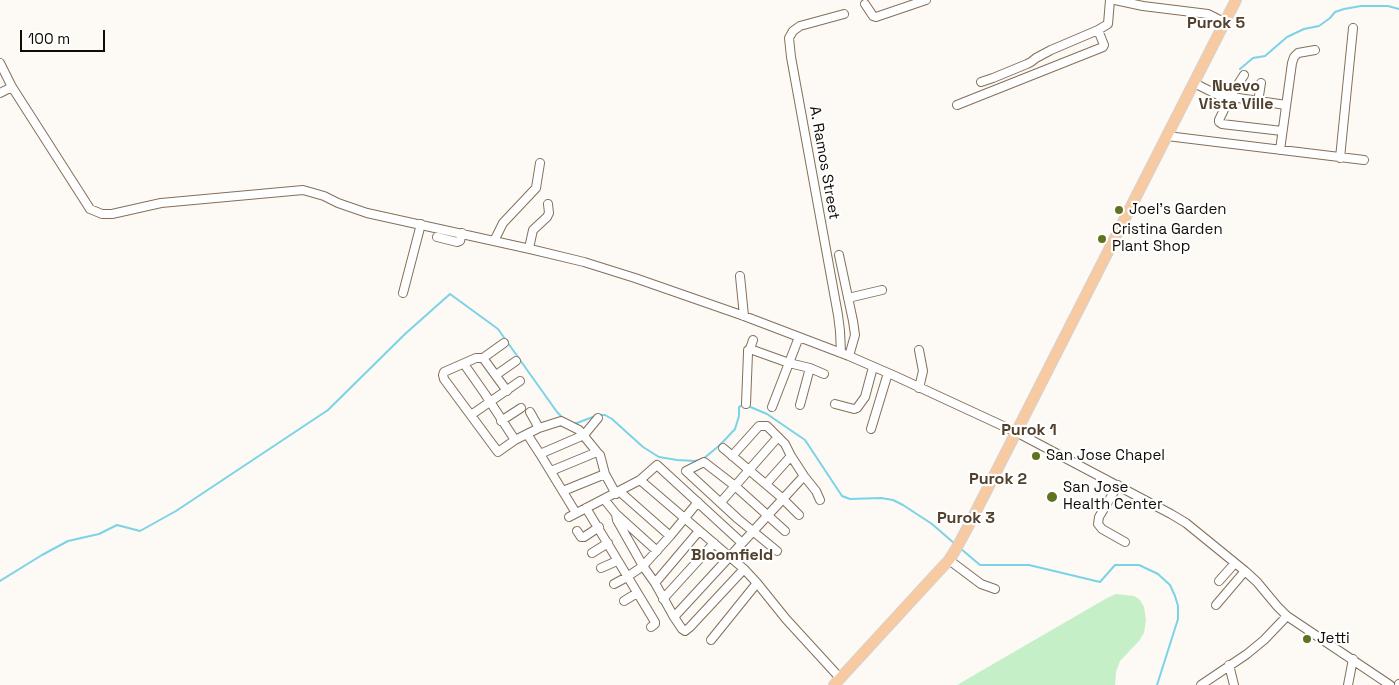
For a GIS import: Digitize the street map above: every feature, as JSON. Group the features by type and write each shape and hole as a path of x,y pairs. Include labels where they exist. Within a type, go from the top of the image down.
{"main road":[{"path":"837,682 949,560 958,546 1234,1"}],"street":[{"path":"865,4 873,16 876,17 926,0"},
{"path":"981,82 1027,64 1051,50 1108,24 1110,0"},
{"path":"1115,0 1208,14 1224,22"},
{"name":"A. Ramos Street","path":"844,14 800,26 789,38 845,354"},
{"path":"1340,158 1353,28"},
{"path":"957,105 1103,47 1104,45 1098,30"},
{"path":"1280,150 1294,57 1303,51 1315,50"},
{"path":"0,63 12,87 90,209 102,214 112,214 161,203 303,190 324,196 356,210 584,262 744,316 845,354 1016,432 1180,519 1245,571 1287,616 1390,685"},
{"path":"1244,75 1230,98 1219,122 1222,124 1282,131"},
{"path":"1194,83 1218,95 1230,98 1286,105"},
{"path":"1258,102 1261,83"},
{"path":"0,93 12,87"},
{"path":"1167,136 1364,160"},
{"path":"494,241 504,223 536,188 540,163"},
{"path":"529,248 533,230 549,213 548,204"},
{"path":"403,293 421,224"},
{"path":"438,237 457,242 460,240 462,233"},
{"path":"840,255 855,335 845,354"},
{"path":"740,276 744,316"},
{"path":"848,298 882,290"},
{"path":"772,407 799,337"},
{"path":"746,404 748,350 753,340"},
{"path":"504,343 483,358 476,358 444,372 443,375 498,452 514,440 539,428 561,421 579,430 584,435 602,458 605,474 617,492 670,536"},
{"path":"750,349 824,374"},
{"path":"920,350 923,371 920,388"},
{"path":"483,358 507,391"},
{"path":"496,375 516,361"},
{"path":"464,364 514,440"},
{"path":"835,404 854,409 858,408 865,397 873,367"},
{"path":"800,406 810,368"},
{"path":"871,430 888,373"},
{"path":"471,415 520,381"},
{"path":"501,421 520,408"},
{"path":"530,412 539,428"},
{"path":"540,454 584,435 598,418"},
{"path":"732,456 759,426 767,426 785,444 790,456 820,500"},
{"path":"527,434 563,491 572,515 640,480 656,465 742,543"},
{"path":"721,502 778,437"},
{"path":"723,448 782,498 799,515"},
{"path":"551,471 597,452"},
{"path":"766,484 790,456"},
{"path":"777,551 738,519 686,471 704,462 735,486 785,531"},
{"path":"563,491 605,474"},
{"path":"674,617 804,476"},
{"path":"640,480 744,569 837,682"},
{"path":"1118,485 1098,524 1102,529 1125,542"},
{"path":"604,499 616,514 657,551"},
{"path":"614,584 643,566 698,502"},
{"path":"586,508 646,609 656,622 652,627"},
{"path":"616,514 616,520 682,630 687,630 744,569"},
{"path":"577,531 581,537 584,537 599,527"},
{"path":"655,583 699,531"},
{"path":"592,553 608,543"},
{"path":"663,599 714,543"},
{"path":"601,568 617,560"},
{"path":"949,560 981,584 995,589"},
{"path":"1219,581 1235,563"},
{"path":"1216,605 1245,571"},
{"path":"711,640 757,583"},
{"path":"624,601 637,593"},
{"path":"638,612 646,609"},
{"path":"1201,685 1239,660 1264,640 1287,616"},
{"path":"1348,685 1353,659"},
{"path":"1229,666 1234,685"}],"green space":[{"path":"1116,594 1134,596 1140,600 1144,607 1146,620 1144,633 1139,641 1120,661 1116,672 1115,685 957,685 1107,598"}],"waterway":[{"path":"1240,69 1253,58 1265,56 1287,37 1304,29 1319,26 1335,12 1361,6 1388,6 1399,9"},
{"path":"0,581 68,541 99,534 117,525 140,531 176,511 328,410 405,334 450,294 498,329 557,412 564,419"},
{"path":"572,423 598,415 605,415 643,447 659,457 695,461 703,459 720,445 735,429 739,416 739,407 743,405 748,406 767,414 805,440 842,496 850,499 881,498 893,500 932,524 955,544"},
{"path":"960,548 980,565 1029,565 1100,582 1115,565 1139,565 1158,574 1170,585 1175,596 1178,606 1178,619 1157,685"}],"place":[{"name":"Joel's Garden","path":"1119,210"},
{"name":"Cristina Garden Plant Shop","path":"1102,239"},
{"name":"San Jose Chapel","path":"1036,456"},
{"name":"San Jose Health Center","path":"1052,497"},
{"name":"Jetti","path":"1307,639"}],"district":[{"name":"Purok 5","path":"1216,24"},
{"name":"Nuevo Vista Ville","path":"1236,96"},
{"name":"Purok 1","path":"1029,431"},
{"name":"Purok 2","path":"998,480"},
{"name":"Purok 3","path":"966,519"},
{"name":"Bloomfield","path":"732,556"}]}
